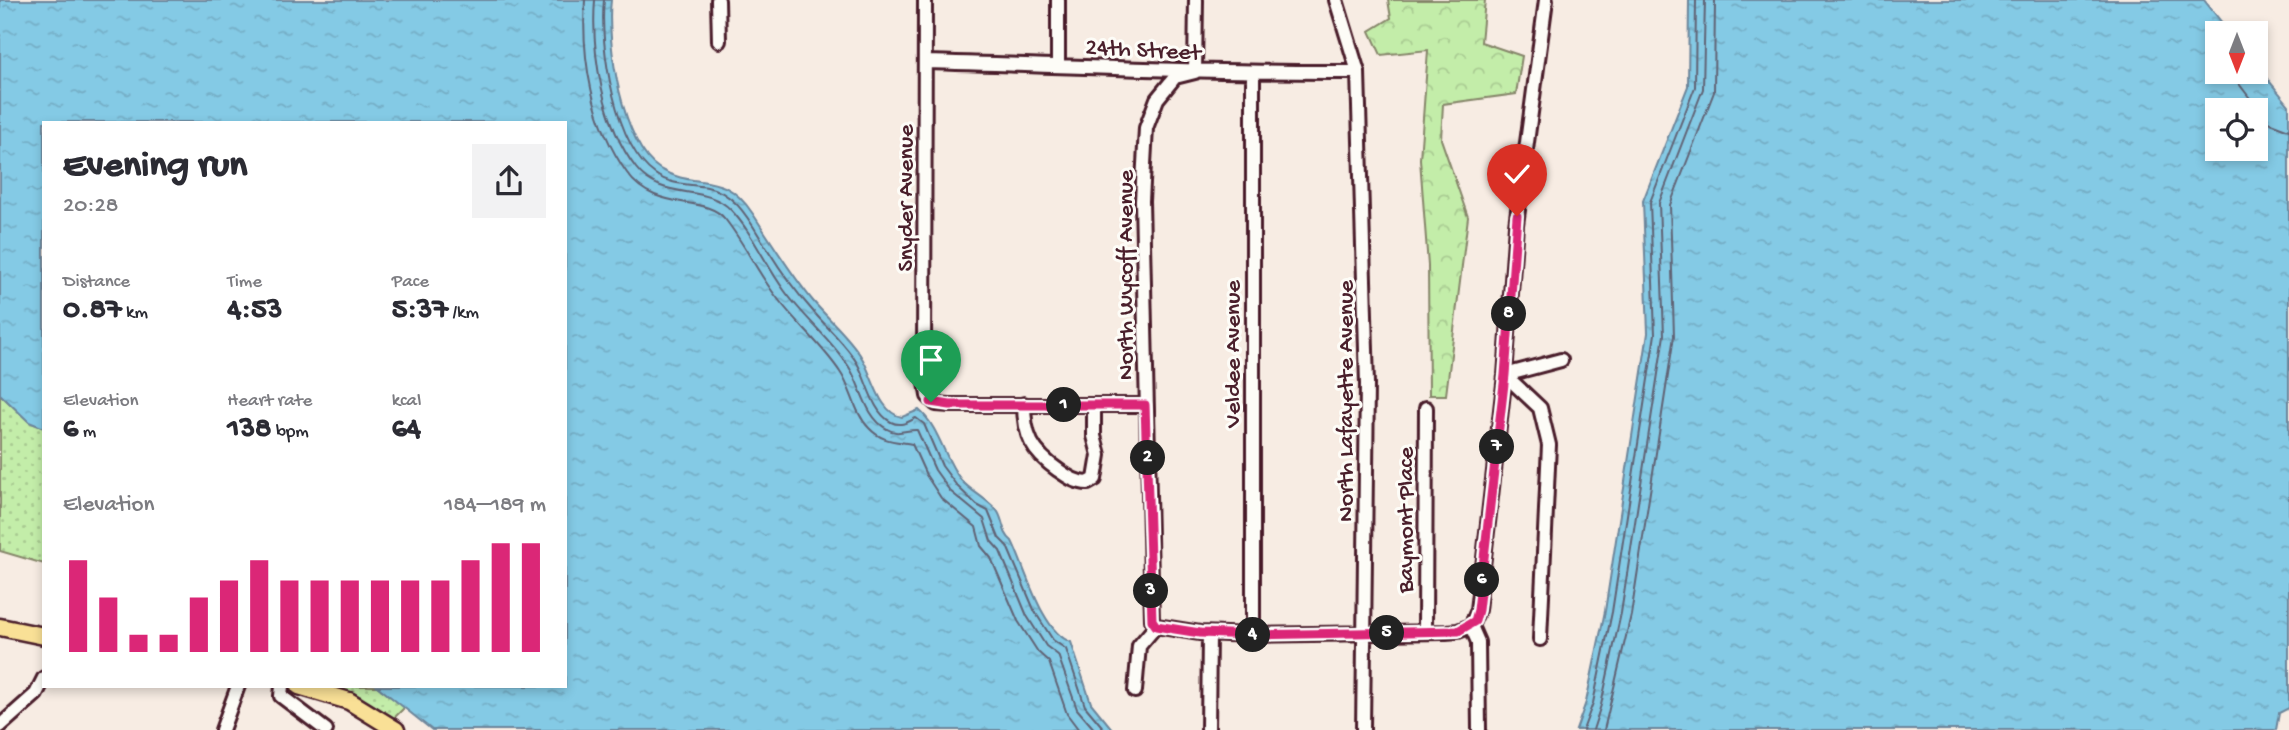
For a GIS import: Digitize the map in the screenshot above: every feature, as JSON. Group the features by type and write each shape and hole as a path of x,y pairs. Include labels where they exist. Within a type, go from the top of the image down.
{"main road":[{"path":"0,627 42,636"},
{"path":"306,688 349,701 389,728"}],"street":[{"path":"718,0 719,41"},
{"name":"Snyder Avenue","path":"925,0 924,369 928,396 931,402 943,405 1024,404"},
{"path":"1058,0 1058,65"},
{"path":"1195,72 1196,0"},
{"name":"North Lafayette Avenue","path":"1336,0 1358,72 1367,384 1363,730"},
{"path":"1135,691 1139,646 1156,626 1209,634 1253,635 1458,631 1471,626 1478,610 1505,375 1516,225 1546,0"},
{"name":"24th Street","path":"926,62 1195,72 1358,72"},
{"name":"North Wycoff Avenue","path":"1156,626 1152,620 1145,405 1142,201 1146,128 1157,99 1175,77 1195,72"},
{"name":"Veldee Avenue","path":"1253,73 1253,635"},
{"path":"1505,375 1561,360"},
{"path":"1505,375 1540,408 1549,445 1540,639"},
{"path":"1094,405 1094,436 1099,463 1095,479 1088,483 1069,478 1035,452 1025,431 1024,404 1145,405"},
{"name":"Baymont Place","path":"1425,632 1426,408"},
{"path":"1471,626 1478,642 1479,730"},
{"path":"1208,730 1209,634"},
{"path":"5,726 36,694 42,682"},
{"path":"222,730 237,688"},
{"path":"282,688 281,696 326,730"}],"green space":[{"path":"1388,0 1485,0 1481,42 1522,56 1516,94 1443,104 1441,139 1468,217 1446,395 1429,395 1428,266 1420,159 1428,50 1381,55 1370,31 1391,18"},
{"path":"0,394 29,422 42,427 42,563 0,551"},
{"path":"304,688 380,688 405,707 388,724"}],"water":[{"path":"0,0 611,0 611,40 619,91 626,116 647,157 660,169 673,175 720,185 742,199 805,291 857,350 888,409 902,417 919,410 926,417 961,480 998,512 1043,613 1051,626 1071,642 1091,703 1113,730 432,730 380,688 567,688 567,121 42,121 42,427 29,422 0,394"},
{"path":"1689,0 2204,0 2221,21 2205,21 2205,84 2268,84 2268,80 2289,105 2289,708 2279,713 2276,730 1576,730 1586,702 1605,611 1648,333 1643,201 1688,86"}],"route":[{"path":"931,402 950,405 1145,405 1152,620 1156,626 1200,633 1253,635 1458,631 1471,626 1478,610 1505,375 1517,216"}]}
